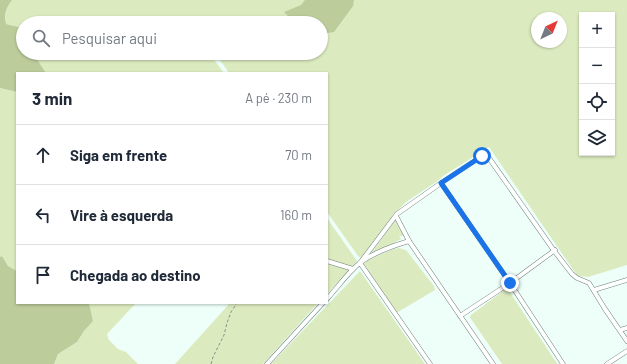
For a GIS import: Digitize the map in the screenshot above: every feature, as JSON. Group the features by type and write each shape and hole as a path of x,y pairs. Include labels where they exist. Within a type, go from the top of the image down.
{"street":[{"path":"360,263 398,214 441,183 482,156 486,156 490,158 572,274 589,283 627,341"},
{"path":"441,183 510,283 563,364"},
{"path":"396,216 409,241 493,364"},
{"path":"328,298 360,263 384,249 409,241"},
{"path":"460,316 510,283 554,250"},
{"path":"328,261 353,269"},
{"path":"360,263 430,364"},
{"path":"594,290 627,280"},
{"path":"267,364 322,304"},
{"path":"620,330 627,328"},
{"path":"607,364 627,351"}],"path":[{"path":"211,364 224,334 231,312 236,304"}],"green space":[{"path":"0,0 12,0 8,6 5,17 6,24 16,26 16,60 38,60 45,72 16,72 16,92 0,88"},
{"path":"12,0 627,0 627,265 588,277 578,276 489,147 443,176 406,202 393,214 391,220 365,256 361,258 358,256 328,213 328,72 228,72 220,60 328,60 328,16 16,16 16,26 6,24 6,11"},
{"path":"305,0 354,0 353,6 334,32 328,33 328,16 288,16 284,12 301,5"},
{"path":"38,60 214,60 223,72 45,72"},
{"path":"0,88 16,92 16,270 8,266 2,256 0,257"},
{"path":"328,219 357,261 328,293"},
{"path":"396,219 397,224 405,236 399,236 401,239 370,255"},
{"path":"399,248 406,250 434,286 435,290 396,312 364,264 367,261 390,250"},
{"path":"2,256 8,266 16,270 16,304 89,304 93,321 77,342 58,354 54,364 0,364 0,257"},
{"path":"360,271 425,364 271,364"},
{"path":"507,288 558,364 502,364 471,319 471,315"},
{"path":"89,304 135,304 107,334 109,340 118,349 126,352 138,364 54,364 58,354 77,342 93,321"},
{"path":"229,304 317,304 263,364 175,364"}],"route":[{"path":"482,156 441,183 510,283"}]}
